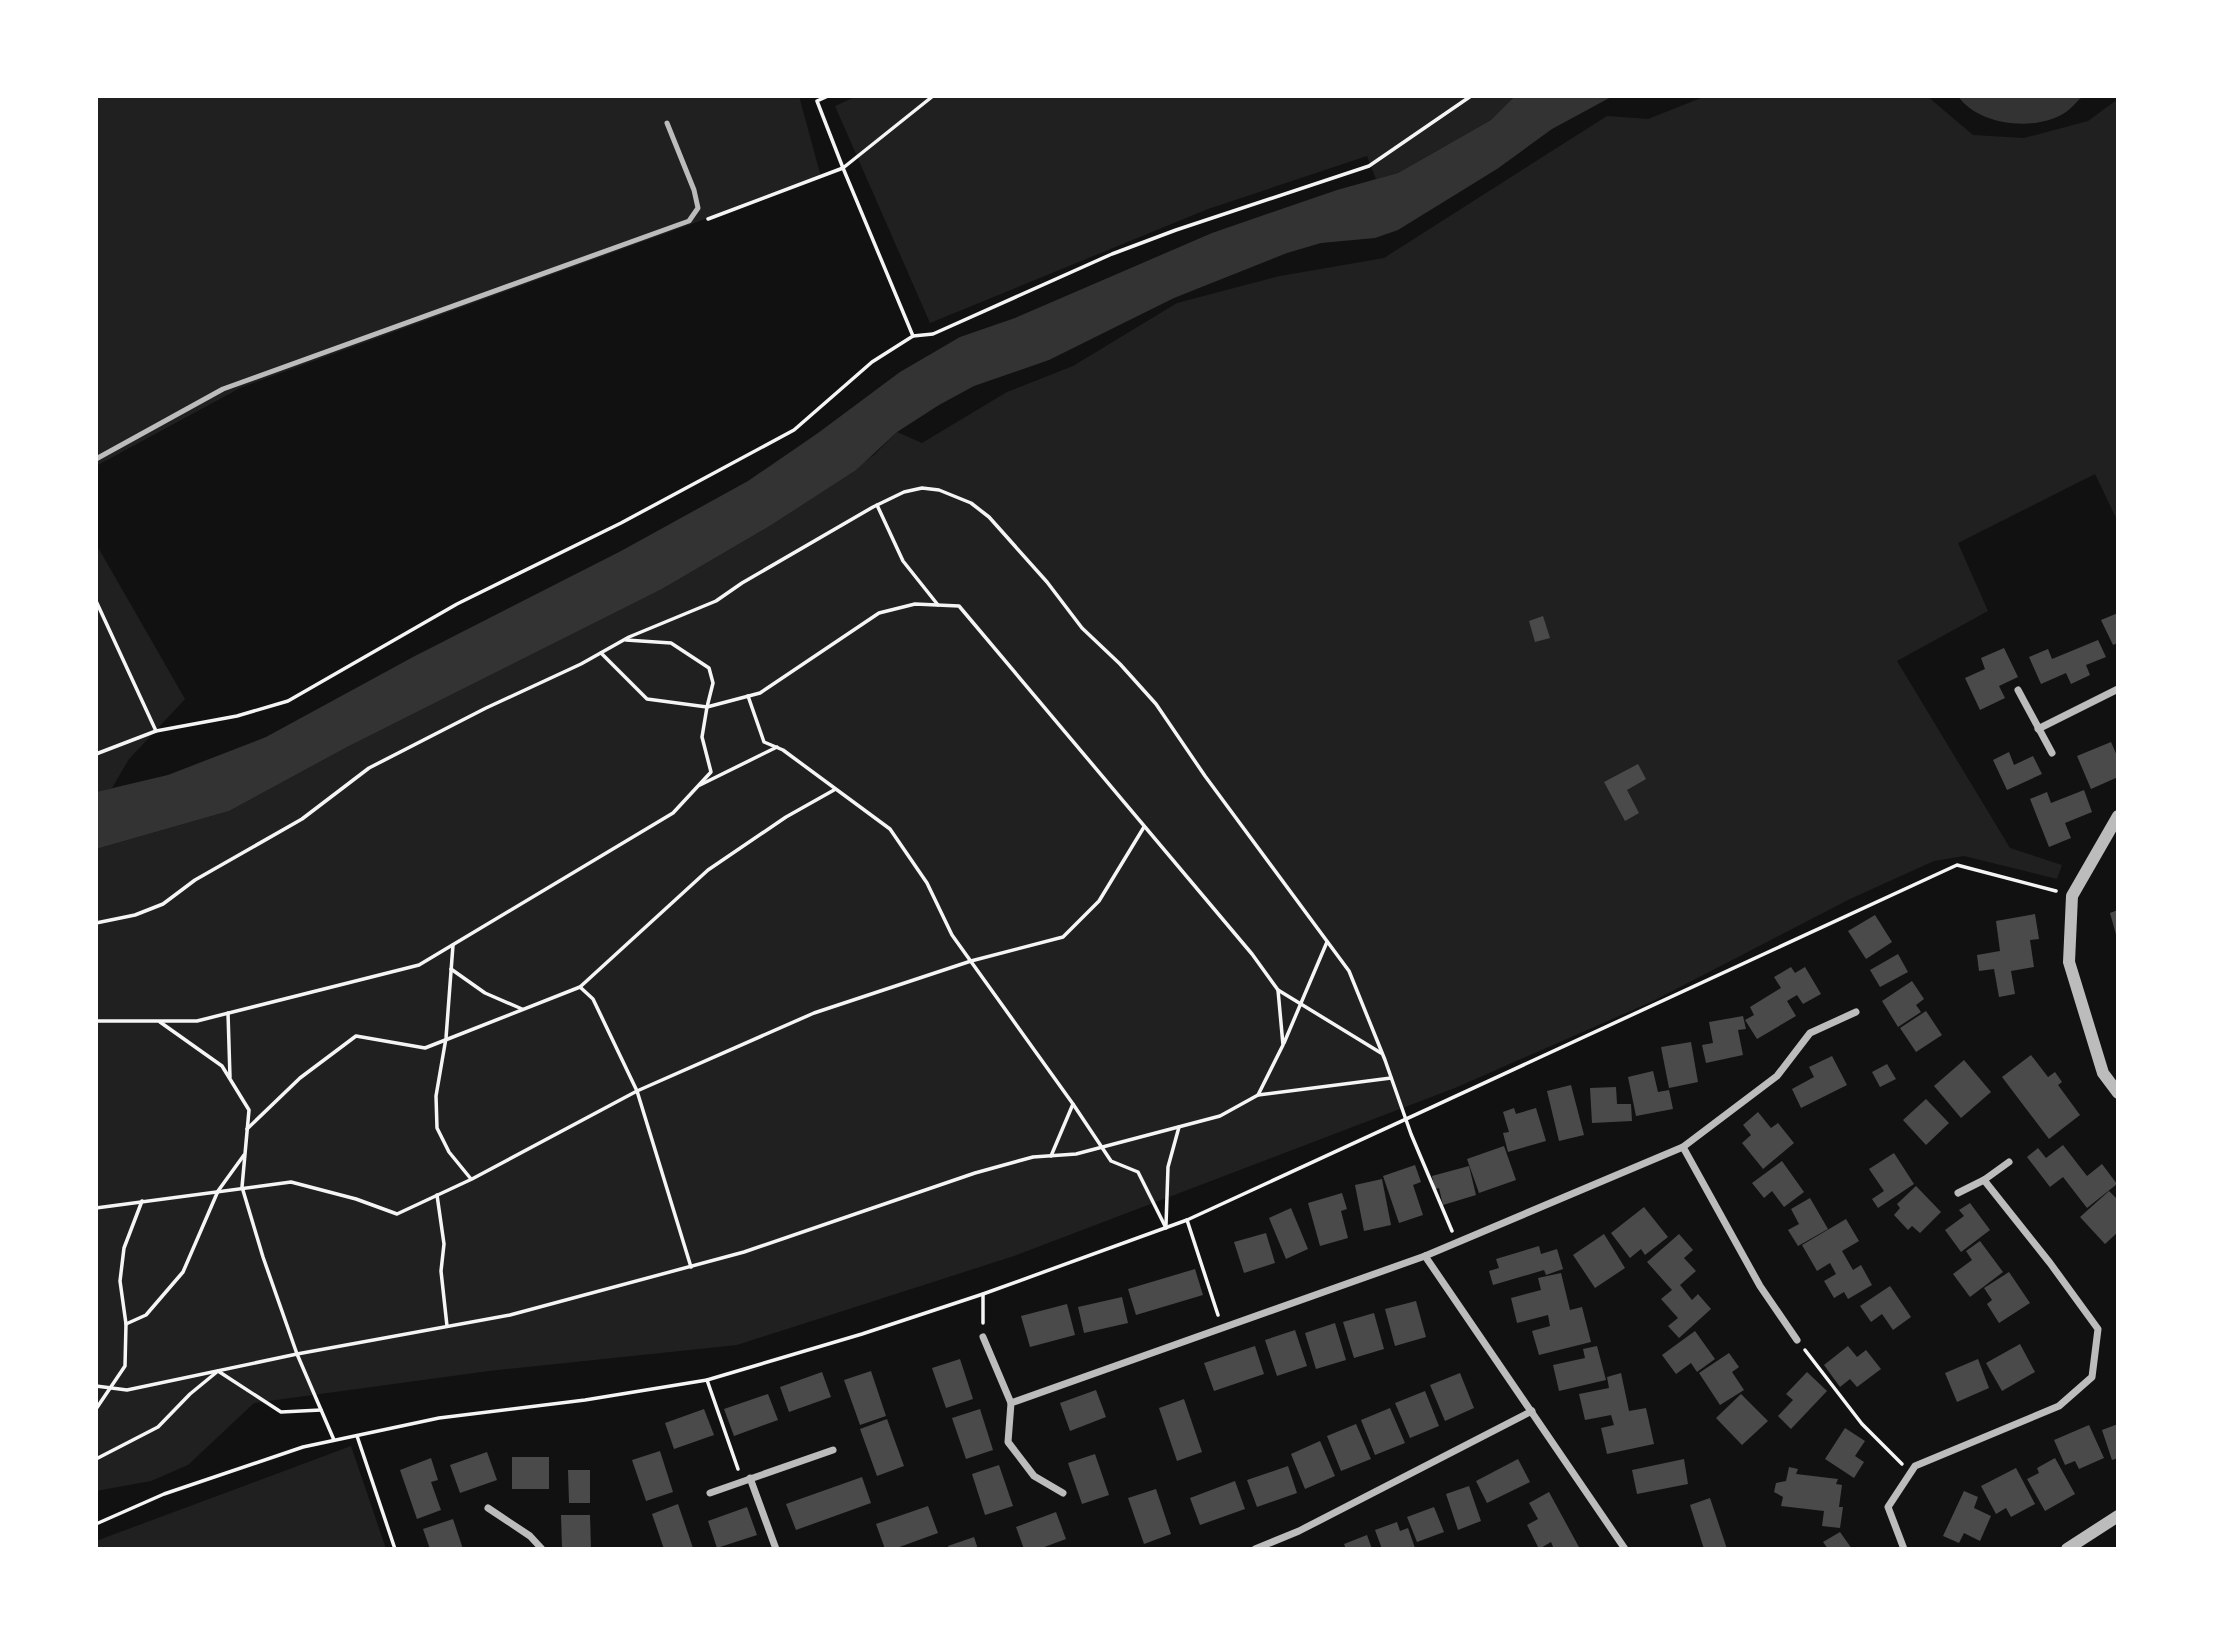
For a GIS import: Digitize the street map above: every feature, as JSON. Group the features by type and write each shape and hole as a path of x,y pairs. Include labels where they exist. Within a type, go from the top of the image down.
{"street":[{"path":"2038,729 2118,689"},
{"path":"2018,690 2052,753"},
{"path":"2118,816 2072,896 2069,962 2103,1073 2118,1093"},
{"path":"1011,1403 1424,1256 1683,1147 1777,1076 1810,1033 1856,1012"},
{"path":"1683,1147 1760,1286 1797,1340"},
{"path":"1958,1193 1984,1180 2009,1162"},
{"path":"1905,1549 1888,1507 1915,1466 2059,1406 2092,1377 2098,1329 1984,1180"},
{"path":"1424,1256 1625,1549"},
{"path":"983,1338 1011,1403 1008,1442 1034,1476 1063,1493"},
{"path":"1255,1549 1299,1531 1532,1410"},
{"path":"710,1493 833,1450"},
{"path":"746,1479 776,1549"},
{"path":"488,1508 530,1536 542,1549"},
{"path":"2067,1549 2118,1516"}],"lane":[{"path":"96,459 223,389 690,221 698,208 694,190 667,124"}],"path":[{"path":"913,336 843,168 933,96"},
{"path":"96,754 156,731 237,716 288,701 457,604 621,523 794,430 872,362 913,336 933,334 1112,254 1176,230 1370,166 1471,96"},
{"path":"96,923 135,915 163,904 195,880 302,819 369,768 625,640 716,601 742,583 877,505 904,492 931,489 955,495 989,517 1047,582 1082,628 1156,704 1349,971 1457,1242"},
{"path":"877,505 903,561 938,605"},
{"path":"96,601 156,731"},
{"path":"601,653 647,699 707,707 760,693 879,613 915,604 959,606 1252,954 1278,990 1383,1054"},
{"path":"96,1021 197,1021 418,965 673,813 711,772 702,737 713,683 709,668 671,643 625,640"},
{"path":"748,696 764,742 777,747 890,829 926,883 952,935 1111,1161 1138,1172 1166,1228"},
{"path":"698,787 777,747"},
{"path":"247,1129 300,1079 356,1036 425,1048 580,987 708,870 786,817 835,789"},
{"path":"96,1208 291,1182 397,1214 472,1180 637,1091 814,1013 971,961 1063,937 1099,901 1144,827"},
{"path":"96,1524 164,1493 303,1447 439,1418 585,1400 707,1380 862,1334 983,1294 1187,1220 1957,865 2072,896"},
{"path":"1258,1095 1283,1045 1327,942"},
{"path":"453,945 446,1038 436,1096 437,1128 449,1152 472,1180"},
{"path":"451,969 485,993 523,1009"},
{"path":"580,987 593,999 637,1091 691,1267"},
{"path":"1278,990 1283,1045"},
{"path":"228,1013 230,1079"},
{"path":"159,1021 222,1066 249,1110 242,1187 297,1354 334,1440"},
{"path":"96,1386 127,1390 297,1354 510,1315 744,1252 975,1173 1033,1157 1076,1154 1220,1116 1258,1095 1391,1078"},
{"path":"1051,1156 1073,1104"},
{"path":"1166,1228 1168,1167 1179,1127"},
{"path":"126,1324 146,1315 183,1272 218,1191 245,1153"},
{"path":"437,1195 444,1244 442,1271 447,1326"},
{"path":"96,1409 125,1366 126,1324 120,1281 124,1248 142,1201"},
{"path":"1187,1220 1223,1328"},
{"path":"983,1294 983,1338"},
{"path":"1797,1340 1862,1424 1911,1472"},
{"path":"218,1371 281,1412 321,1410"},
{"path":"96,1459 158,1427 190,1394 218,1371"},
{"path":"707,1380 746,1479"},
{"path":"357,1436 395,1549"}],"shaded area":[{"path":"96,96 799,96 821,177 242,387 96,466"},
{"path":"857,96 1515,96 1491,120 1398,173 1376,179 1367,156 1208,209 930,323 835,106"},
{"path":"1515,96 1613,96 1552,129 1497,169 1398,230 1375,238 1321,243 1287,253 1174,298 1049,360 974,386 897,432 856,470 768,527 662,589 349,746 229,811 96,849 96,792 168,775 266,737 413,657 621,551 748,481 900,372 960,337 1015,318 1212,233 1337,190 1398,173 1491,120"},
{"path":"1706,96 1927,96 1973,135 2024,138 2088,121 2118,99 2118,522 2095,474 1958,543 1988,611 1897,661 2010,848 2062,865 2057,879 1964,856 1934,861 1850,899 1651,1002 1455,1088 1014,1256 737,1345 489,1371 254,1403 188,1465 151,1481 96,1491 96,849 229,811 349,746 662,589 768,527 874,455 897,432 922,443 1007,392 1073,366 1177,303 1280,276 1384,258 1607,116 1648,119"},
{"path":"1958,96 2083,96 2054,118 2024,124 1993,120 1967,106"},
{"path":"96,544 185,699 129,759 112,788 96,792"},
{"path":"351,1446 386,1549 96,1549 96,1541"}],"building":[{"path":"2118,613 2118,643 2113,645 2101,620"},
{"path":"1543,616 1550,638 1535,642 1529,621"},
{"path":"2098,640 2106,657 2086,665 2090,675 2071,684 2066,673 2041,684 2029,657 2048,649 2052,659"},
{"path":"2004,648 2018,677 1999,686 2005,698 1980,710 1965,678 1985,669 1981,658"},
{"path":"2111,742 2118,758 2118,777 2091,789 2077,756"},
{"path":"2009,752 2014,765 2033,756 2042,774 2007,790 1993,760"},
{"path":"1638,764 1646,779 1627,790 1639,813 1625,821 1604,782"},
{"path":"2084,790 2092,812 2065,823 2071,838 2049,847 2030,799 2047,792 2051,803"},
{"path":"2118,910 2118,938 2117,938 2110,913"},
{"path":"2035,914 2039,939 2030,940 2034,967 2011,971 2015,994 1999,997 1994,969 1979,971 1977,955 2000,951 1996,921"},
{"path":"1875,915 1892,942 1866,959 1848,931"},
{"path":"1898,954 1908,972 1880,987 1870,970"},
{"path":"1791,967 1795,973 1805,967 1821,994 1803,1004 1797,995 1787,1001 1796,1016 1757,1039 1745,1020 1754,1015 1750,1007 1781,988 1774,977"},
{"path":"1912,981 1924,999 1916,1005 1921,1012 1898,1027 1882,1001"},
{"path":"1926,1011 1942,1035 1916,1052 1900,1028"},
{"path":"1743,1016 1746,1029 1738,1030 1743,1055 1706,1063 1702,1045 1713,1043 1709,1022"},
{"path":"1691,1042 1698,1082 1669,1088 1661,1047"},
{"path":"2031,1055 2048,1077 2055,1072 2062,1082 2058,1085 2080,1115 2049,1139 2002,1077"},
{"path":"1832,1056 1847,1085 1801,1108 1792,1089 1814,1077 1809,1067"},
{"path":"1964,1060 1991,1092 1961,1118 1934,1086"},
{"path":"1887,1064 1896,1079 1880,1087 1872,1072"},
{"path":"1653,1071 1658,1092 1669,1090 1673,1109 1636,1116 1628,1077"},
{"path":"1571,1085 1584,1135 1559,1141 1547,1091"},
{"path":"1616,1087 1617,1104 1631,1104 1632,1121 1592,1123 1590,1088"},
{"path":"1926,1099 1949,1123 1926,1145 1903,1120"},
{"path":"1514,1108 1516,1114 1536,1108 1546,1141 1508,1152 1503,1133 1509,1132 1503,1112"},
{"path":"1758,1112 1771,1128 1778,1123 1794,1143 1763,1169 1742,1143 1751,1135 1743,1125"},
{"path":"2063,1145 2087,1176 2102,1164 2117,1184 2087,1208 2063,1177 2050,1187 2027,1157 2038,1148 2046,1158"},
{"path":"1504,1146 1516,1180 1479,1193 1467,1159"},
{"path":"1894,1153 1914,1184 1878,1208 1872,1199 1884,1191 1869,1169"},
{"path":"1782,1161 1804,1192 1784,1207 1772,1191 1764,1198 1752,1183"},
{"path":"1415,1165 1421,1182 1413,1185 1423,1215 1399,1223 1383,1176"},
{"path":"1469,1166 1476,1195 1443,1205 1439,1188 1435,1189 1432,1176"},
{"path":"1382,1179 1391,1225 1364,1231 1355,1185"},
{"path":"1916,1186 1941,1212 1920,1233 1912,1226 1908,1230 1894,1215 1900,1208 1897,1204"},
{"path":"2109,1191 2118,1200 2118,1232 2105,1244 2080,1217"},
{"path":"1342,1193 1347,1209 1341,1211 1348,1238 1320,1246 1308,1203"},
{"path":"1810,1198 1828,1229 1798,1246 1788,1230 1799,1224 1791,1209"},
{"path":"1970,1203 1990,1230 1961,1252 1945,1230 1964,1216 1959,1210"},
{"path":"1644,1207 1668,1237 1645,1255 1641,1249 1630,1258 1611,1233"},
{"path":"1291,1208 1308,1249 1286,1259 1269,1218"},
{"path":"1846,1219 1859,1241 1842,1251 1853,1270 1861,1265 1872,1285 1848,1299 1844,1292 1834,1298 1824,1281 1836,1274 1830,1263 1817,1271 1802,1245"},
{"path":"1266,1233 1275,1263 1244,1273 1234,1242"},
{"path":"1604,1234 1625,1268 1595,1288 1573,1255"},
{"path":"1679,1234 1693,1250 1684,1258 1696,1271 1680,1285 1692,1300 1698,1294 1711,1309 1679,1338 1668,1326 1678,1318 1661,1299 1672,1290 1647,1262"},
{"path":"1980,1241 2003,1272 1970,1297 1953,1274 1972,1260 1966,1251"},
{"path":"1539,1246 1541,1254 1557,1249 1563,1269 1546,1275 1544,1270 1493,1285 1489,1271 1499,1268 1496,1259"},
{"path":"1195,1269 1203,1295 1136,1315 1128,1289"},
{"path":"2009,1272 2030,1303 1999,1323 1987,1304 1992,1300 1984,1288"},
{"path":"1561,1273 1570,1310 1582,1307 1591,1342 1539,1355 1532,1331 1550,1326 1548,1315 1517,1323 1511,1298 1541,1290 1538,1278"},
{"path":"1890,1286 1911,1317 1893,1330 1882,1314 1871,1322 1860,1306"},
{"path":"1122,1297 1128,1323 1084,1333 1078,1307"},
{"path":"1416,1301 1426,1337 1395,1346 1385,1309"},
{"path":"1067,1304 1075,1335 1030,1347 1021,1316"},
{"path":"1374,1313 1384,1349 1354,1358 1343,1322"},
{"path":"1335,1323 1346,1360 1316,1369 1305,1333"},
{"path":"1295,1330 1307,1366 1277,1376 1265,1340"},
{"path":"1695,1331 1715,1359 1697,1372 1691,1363 1676,1374 1662,1355"},
{"path":"2020,1344 2035,1372 2002,1391 1986,1363"},
{"path":"1255,1346 1264,1374 1214,1391 1204,1363"},
{"path":"1597,1346 1606,1380 1559,1391 1553,1365 1585,1358 1583,1349"},
{"path":"1848,1346 1857,1357 1866,1350 1881,1369 1857,1387 1850,1379 1840,1387 1824,1365"},
{"path":"1729,1353 1739,1367 1732,1372 1744,1390 1720,1405 1699,1373"},
{"path":"960,1359 973,1399 946,1408 932,1368"},
{"path":"1978,1359 1989,1388 1957,1402 1945,1373"},
{"path":"871,1371 886,1416 860,1425 844,1380"},
{"path":"822,1372 831,1397 789,1412 780,1387"},
{"path":"1807,1372 1827,1391 1791,1429 1778,1416 1793,1400 1786,1394"},
{"path":"1460,1373 1474,1408 1445,1421 1430,1385"},
{"path":"1621,1373 1629,1411 1646,1408 1654,1444 1607,1454 1601,1428 1614,1425 1611,1415 1585,1420 1579,1394 1609,1388 1607,1377"},
{"path":"1096,1390 1106,1417 1070,1431 1060,1403"},
{"path":"1425,1391 1439,1426 1410,1438 1395,1403"},
{"path":"768,1394 778,1420 734,1436 724,1409"},
{"path":"1741,1394 1768,1421 1742,1445 1716,1418"},
{"path":"1184,1399 1202,1452 1177,1461 1159,1408"},
{"path":"1390,1408 1405,1443 1375,1455 1361,1420"},
{"path":"704,1409 714,1435 674,1449 665,1423"},
{"path":"980,1409 993,1450 966,1459 952,1418"},
{"path":"887,1419 904,1466 877,1476 860,1429"},
{"path":"1356,1424 1371,1459 1341,1471 1327,1436"},
{"path":"2118,1424 2118,1458 2112,1460 2102,1430"},
{"path":"2089,1425 2104,1458 2079,1469 2075,1461 2065,1465 2054,1440"},
{"path":"1845,1428 1865,1441 1855,1456 1864,1462 1854,1478 1825,1459"},
{"path":"1320,1441 1335,1476 1305,1489 1291,1454"},
{"path":"660,1451 673,1492 646,1501 632,1460"},
{"path":"487,1452 497,1480 460,1493 450,1465"},
{"path":"1095,1454 1109,1495 1082,1504 1068,1463"},
{"path":"512,1457 549,1457 549,1489 512,1489"},
{"path":"431,1458 438,1480 431,1482 441,1510 417,1519 400,1470"},
{"path":"2055,1458 2075,1494 2045,1511 2027,1479 2039,1473 2037,1468"},
{"path":"1518,1459 1530,1482 1487,1503 1476,1481"},
{"path":"1684,1459 1688,1484 1637,1494 1632,1470"},
{"path":"999,1465 1013,1506 985,1515 972,1474"},
{"path":"1288,1466 1297,1493 1257,1507 1247,1480"},
{"path":"1789,1467 1798,1469 1796,1474 1838,1479 1836,1484 1842,1485 1839,1507 1843,1507 1840,1528 1822,1526 1824,1511 1781,1506 1783,1497 1774,1492 1776,1483 1786,1481"},
{"path":"2016,1468 2035,1504 2011,1517 2006,1508 1996,1514 1981,1486"},
{"path":"568,1470 590,1470 590,1503 569,1503"},
{"path":"862,1477 871,1503 796,1530 786,1504"},
{"path":"1235,1481 1245,1509 1200,1525 1190,1498"},
{"path":"1469,1486 1481,1521 1458,1530 1446,1494"},
{"path":"1156,1489 1171,1534 1144,1544 1128,1498"},
{"path":"1964,1491 1978,1497 1974,1508 1991,1516 1980,1541 1964,1533 1959,1543 1943,1536"},
{"path":"1549,1492 1580,1549 1554,1549 1551,1542 1539,1549 1527,1525 1538,1519 1529,1503"},
{"path":"1710,1498 1727,1549 1704,1549 1690,1505"},
{"path":"678,1504 693,1548 664,1549 652,1514"},
{"path":"928,1506 938,1533 894,1549 885,1549 876,1524"},
{"path":"747,1507 757,1535 717,1548 708,1521"},
{"path":"1434,1507 1444,1532 1417,1542 1407,1517"},
{"path":"1056,1512 1066,1539 1039,1549 1024,1549 1016,1527"},
{"path":"561,1515 590,1515 591,1549 562,1549"},
{"path":"453,1519 463,1549 430,1549 423,1529"},
{"path":"1397,1522 1400,1531 1408,1528 1415,1548 1382,1549 1375,1530"},
{"path":"1840,1532 1852,1549 1828,1549 1823,1542"},
{"path":"1367,1535 1372,1549 1346,1549 1344,1544"},
{"path":"974,1537 978,1549 949,1549 948,1546"}]}
